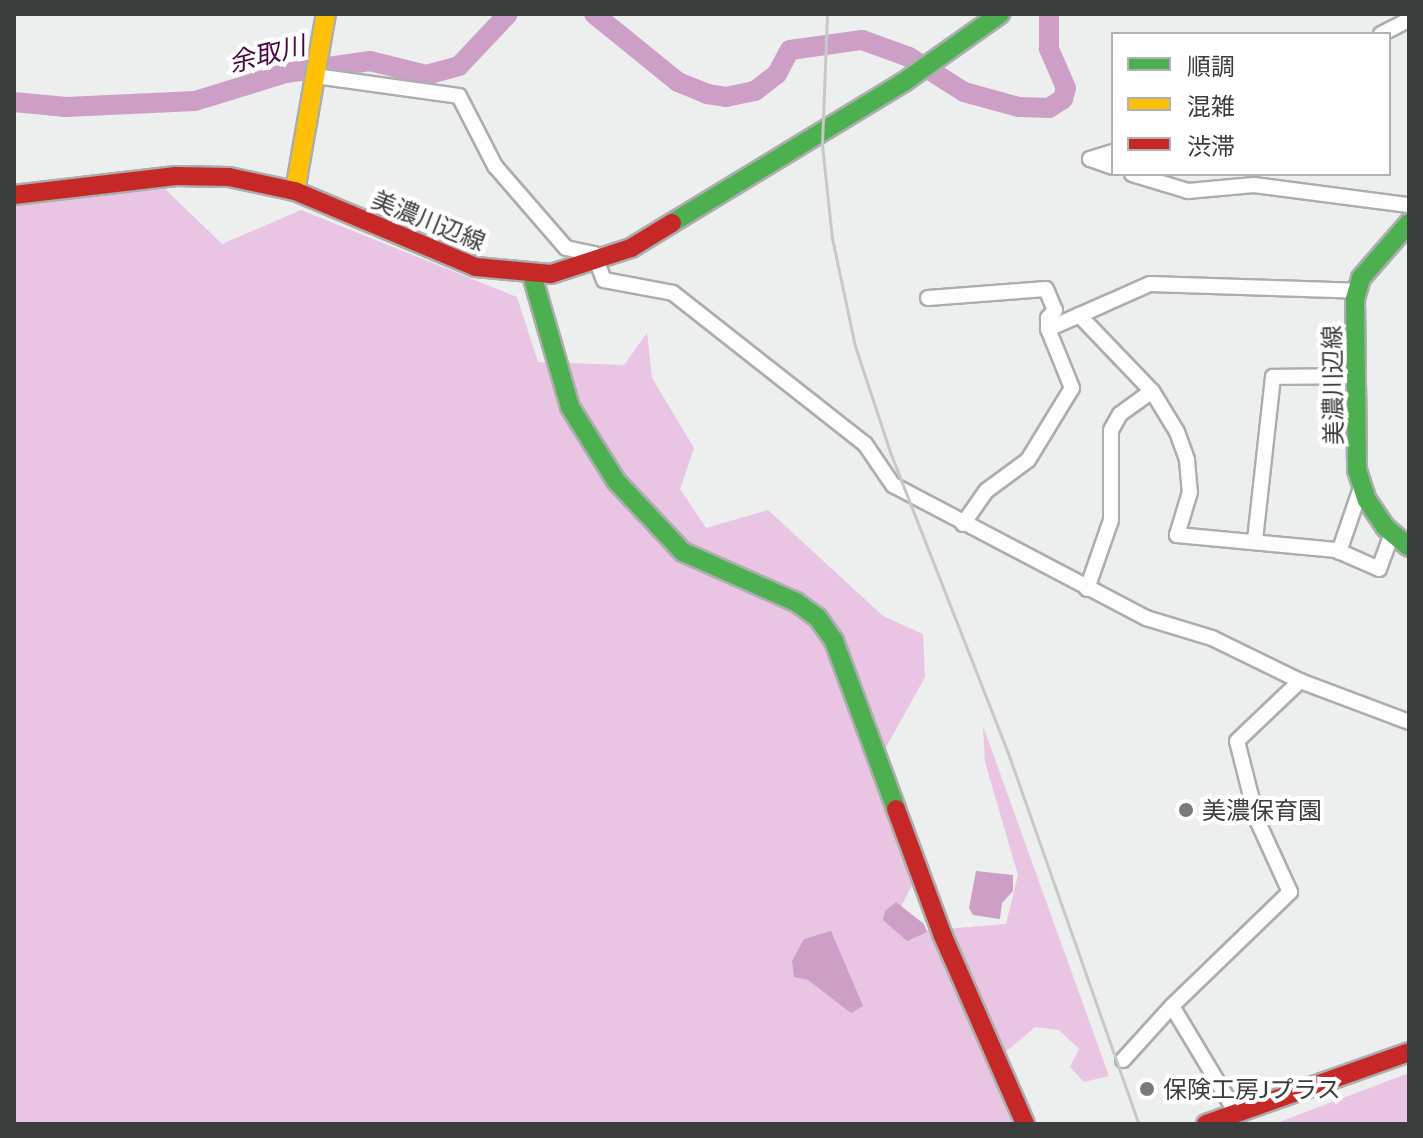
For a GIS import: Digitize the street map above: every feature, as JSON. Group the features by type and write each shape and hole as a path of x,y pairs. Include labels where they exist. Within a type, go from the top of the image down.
{"main road":[{"path":"295,191 326,14"},
{"name":"美濃川辺線","path":"14,195 176,176 229,177 295,191 476,267 532,275 596,263 631,248 904,82 1000,14"},
{"path":"1357,291 1361,278 1409,223"},
{"path":"532,275 570,407 616,481 683,552 796,602 818,618 834,641 943,936 1025,1121"},
{"name":"美濃川辺線","path":"1357,291 1357,470 1362,485 1392,533 1409,547"},
{"path":"1206,1124 1235,1111 1409,1052"}],"street":[{"path":"1385,32 1409,20"},
{"path":"315,69 459,96 495,166 566,248 594,254 604,280 673,293 865,444 893,485 917,494 963,524 1146,618 1212,638 1300,681 1408,719"},
{"path":"1111,153 1090,159 1111,166"},
{"path":"1139,176 1188,191 1254,185 1409,205"},
{"path":"1048,329 1150,284 1357,291"},
{"path":"928,298 1046,289 1055,310 1048,318 1048,329 1072,388 1028,460 986,491 963,524"},
{"path":"1079,315 1152,391 1177,432 1187,460 1190,492 1177,535 1255,540 1339,552 1379,569 1392,533"},
{"path":"1255,540 1273,377 1356,376"},
{"path":"1087,589 1111,520 1111,430 1120,414 1152,391"},
{"path":"1339,552 1362,485"},
{"path":"1123,1060 1172,1006 1290,892 1257,820 1237,741 1300,681"},
{"path":"1172,1006 1235,1111"}],"shaded area":[{"path":"165,189 222,244 301,210 517,297 538,362 624,365 647,333 652,378 694,448 680,489 706,528 768,510 883,616 923,634 925,677 874,769 914,881 896,917 907,932 1006,924 1018,875 985,762 983,726 1109,1076 1084,1082 1070,1067 1079,1049 1059,1030 1035,1027 988,1067 1012,1124 14,1124 14,204"},
{"path":"976,871 1013,875 1013,891 1002,903 1000,919 973,915 969,908"},
{"path":"896,902 924,924 927,932 907,941 883,920 885,911"},
{"path":"831,931 863,1006 851,1013 808,980 794,977 792,961 804,939"},
{"path":"1409,1073 1409,1124 1274,1124"}],"waterway":[{"name":"余取川","path":"14,102 66,107 195,101 286,73 370,61 426,75 459,66 508,14"},
{"name":"余取川","path":"594,14 678,82 707,94 726,97 755,91 777,74 790,50 862,40 909,57 964,92 1019,107 1049,108 1063,99 1066,88 1049,49 1049,14"}],"railway":[{"path":"827,14 822,145 832,238 855,346 890,452 1008,753 1139,1124"}],"traffic: fast":[{"path":"672,223 904,82 1000,14"},
{"path":"1409,223 1361,278 1355,299 1357,470 1367,500 1385,527 1409,547"},
{"path":"532,275 570,407 616,481 683,552 796,602 818,618 834,641 896,809"}],"traffic: slow":[{"path":"295,191 326,14"}],"traffic: jam":[{"path":"14,195 176,176 229,177 295,191 476,267 551,274 631,248 672,223"},
{"path":"896,809 943,936 1025,1124"},
{"path":"1206,1124 1409,1052"}],"place":[{"name":"美濃保育園","path":"1186,810"},
{"name":"保険工房Jプラス","path":"1147,1089"}]}
